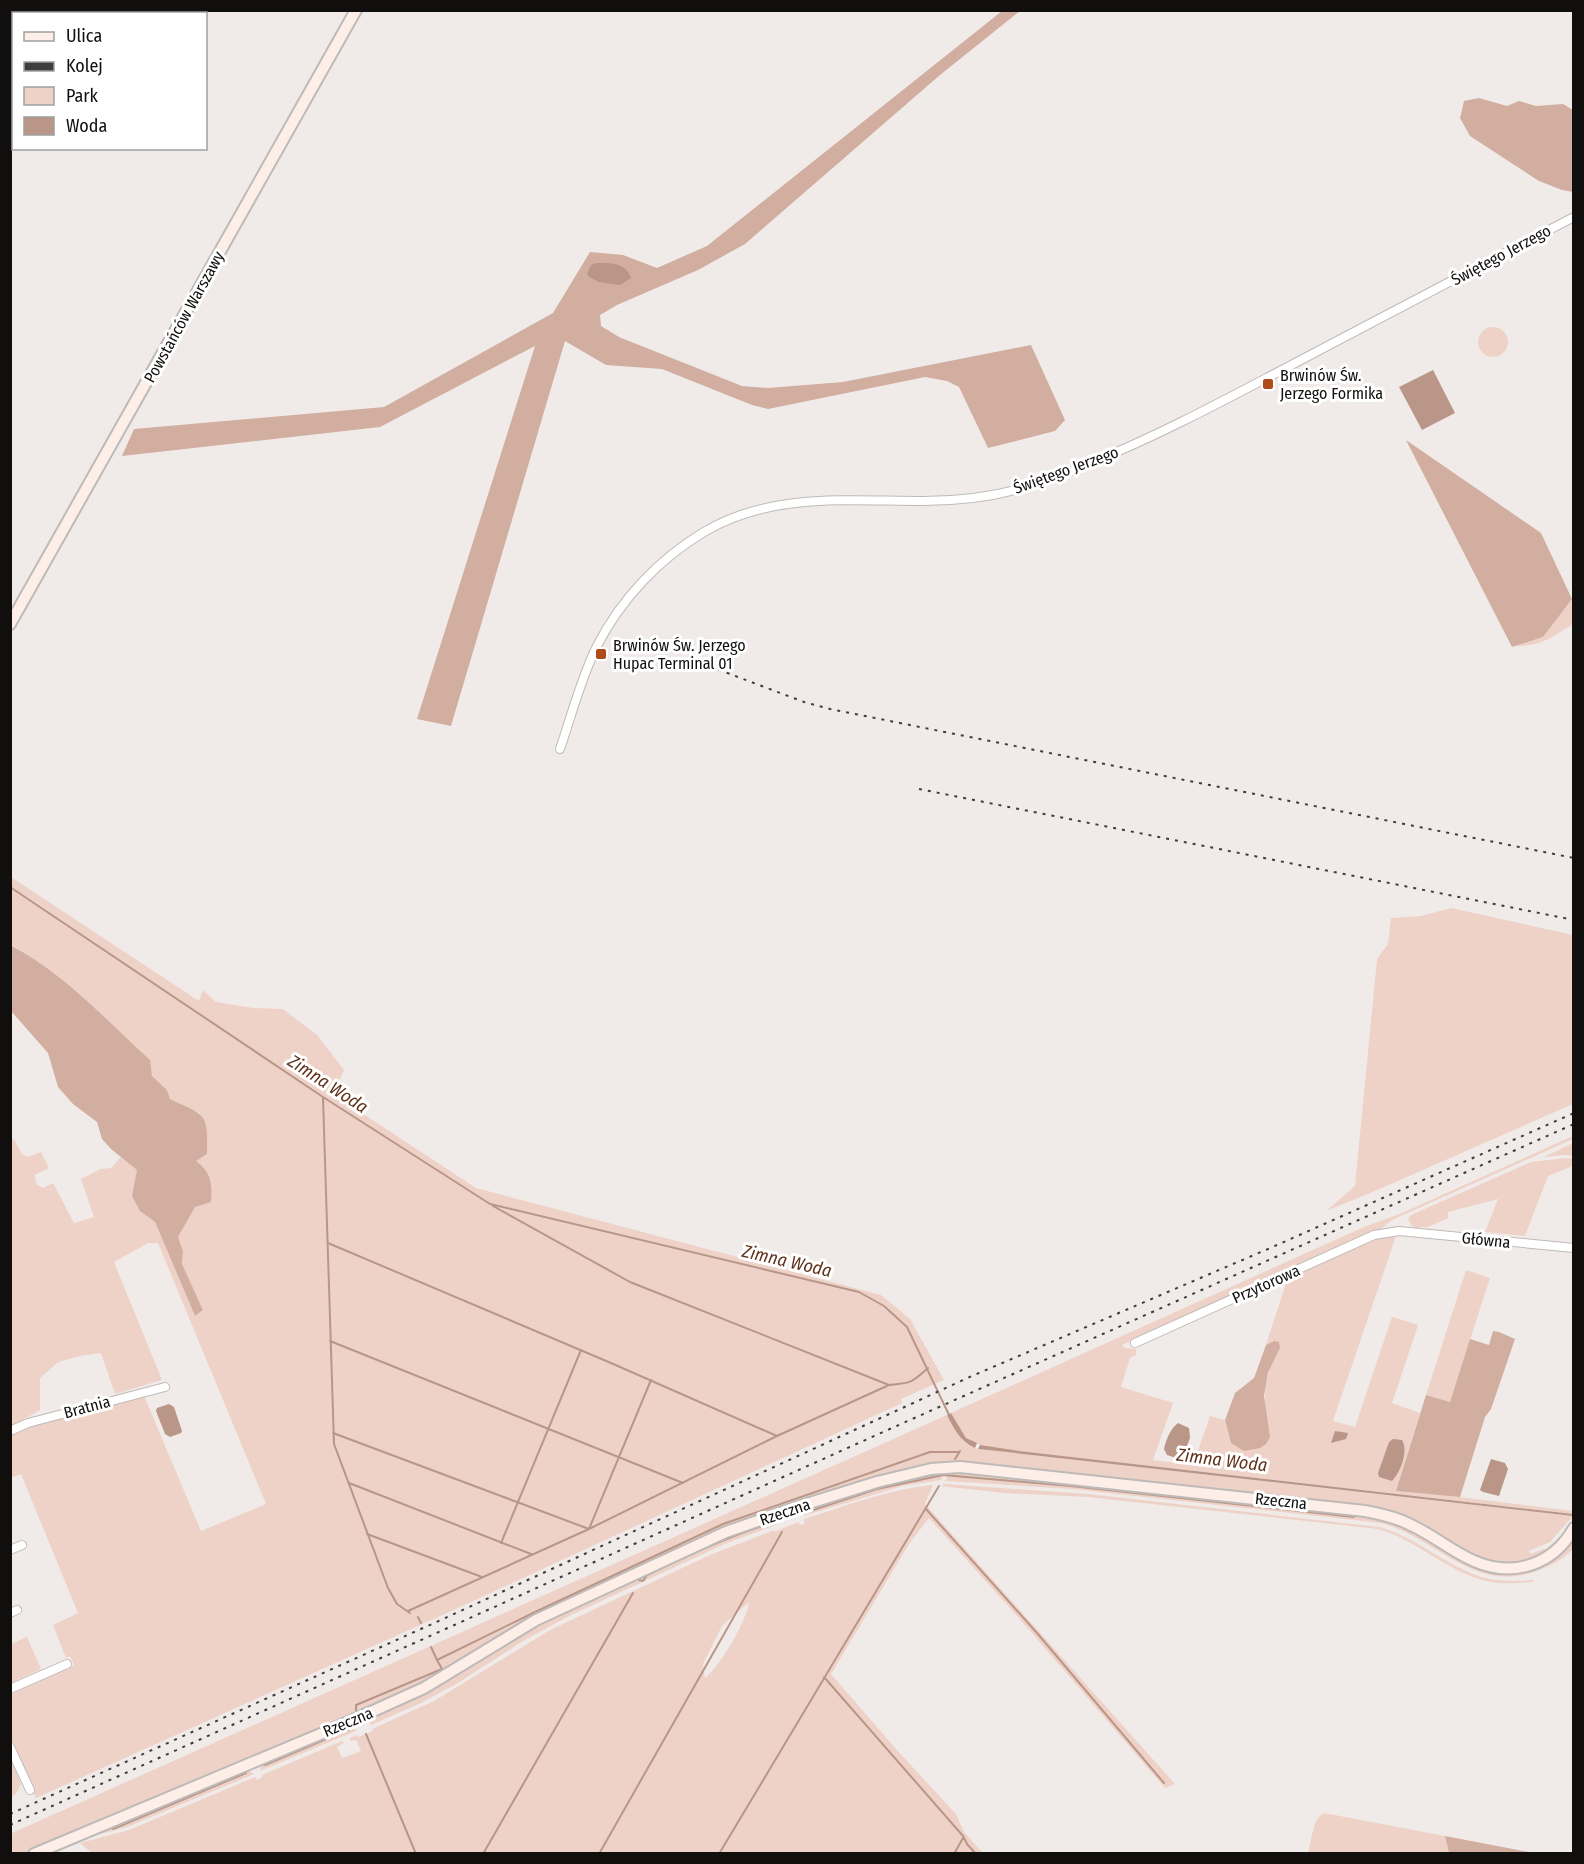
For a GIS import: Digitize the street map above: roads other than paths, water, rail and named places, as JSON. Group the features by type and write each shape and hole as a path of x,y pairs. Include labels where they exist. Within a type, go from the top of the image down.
{"street":[{"name":"Powstańców Warszawy","path":"10,624 356,10"},
{"name":"Świętego Jerzego","path":"560,749 595,651 609,624 625,602 661,564 682,547 725,521 747,512 801,501 925,501 969,498 1015,490 1047,480 1155,436 1574,217"},
{"name":"Główna","path":"1398,1231 1574,1248"},
{"name":"Przytorowa","path":"1135,1343 1374,1235 1398,1231"},
{"name":"Bratnia","path":"10,1431 28,1423 165,1387"},
{"name":"Rzeczna","path":"34,1854 342,1725 424,1688 537,1620 726,1532 803,1505 916,1472 960,1467 1365,1511 1407,1523 1474,1561 1501,1569 1525,1567 1545,1559 1565,1542 1574,1528"},
{"path":"10,1550 22,1545"},
{"path":"10,1689 67,1664"},
{"path":"10,1747 30,1790"}],"water":[{"path":"596,263 621,266 631,278 620,285 599,282 587,274 591,265"},
{"path":"1433,370 1455,413 1422,430 1399,387"},
{"path":"169,1404 174,1407 182,1431 170,1437 165,1434 156,1411 157,1408"},
{"path":"951,1413 966,1438 977,1443 975,1448 965,1442 955,1430 947,1415"},
{"path":"1178,1423 1189,1428 1190,1438 1184,1454 1176,1458 1167,1455 1164,1449 1169,1435"},
{"path":"1335,1431 1348,1433 1346,1439 1331,1443"},
{"path":"1393,1439 1402,1440 1405,1450 1401,1467 1392,1481 1379,1477 1378,1473 1389,1442"},
{"path":"980,1445 1573,1514 1573,1516 978,1449"},
{"path":"1491,1459 1505,1463 1508,1469 1499,1496 1480,1490"}],"waterway":[{"name":"Zimna Woda","path":"10,887 323,1097 490,1204 859,1292 884,1306 907,1327 950,1417"},
{"path":"323,1098 334,1444 388,1588 397,1604 410,1613"},
{"path":"493,1206 630,1282 889,1385 911,1381 928,1368"},
{"path":"328,1243 777,1436"},
{"path":"330,1341 683,1483"},
{"path":"501,1543 581,1350"},
{"path":"333,1433 589,1529 651,1380"},
{"path":"408,1611 589,1529 777,1436 889,1385"},
{"path":"955,1459 960,1451"},
{"path":"356,1711 356,1705 442,1669 437,1660 723,1524 930,1452 959,1452"},
{"path":"804,1513 877,1489 943,1475 1071,1486 1354,1517"},
{"path":"349,1483 531,1554"},
{"path":"719,1854 939,1486"},
{"path":"926,1509 1037,1633 1164,1783"},
{"path":"639,1580 643,1581 647,1575 710,1546 775,1522"},
{"path":"599,1854 782,1532"},
{"path":"367,1534 482,1577"},
{"path":"483,1854 633,1593"},
{"path":"418,1617 421,1623"},
{"path":"431,1647 437,1660"},
{"path":"824,1677 963,1836 976,1854"},
{"path":"265,1765 352,1728"},
{"path":"366,1734 416,1854"},
{"path":"113,1829 246,1773"},
{"path":"954,1854 963,1838"}],"railway":[{"path":"693,660 804,702 830,709 1574,858"},
{"path":"919,789 1574,920"},
{"path":"10,1814 432,1624 972,1376 1268,1249 1574,1113"},
{"path":"10,1825 1574,1124"}],"place":[{"name":"Brwinów Św. Jerzego Formika","path":"1268,384"},
{"name":"Brwinów Św. Jerzego Hupac Terminal 01","path":"601,654"}]}
